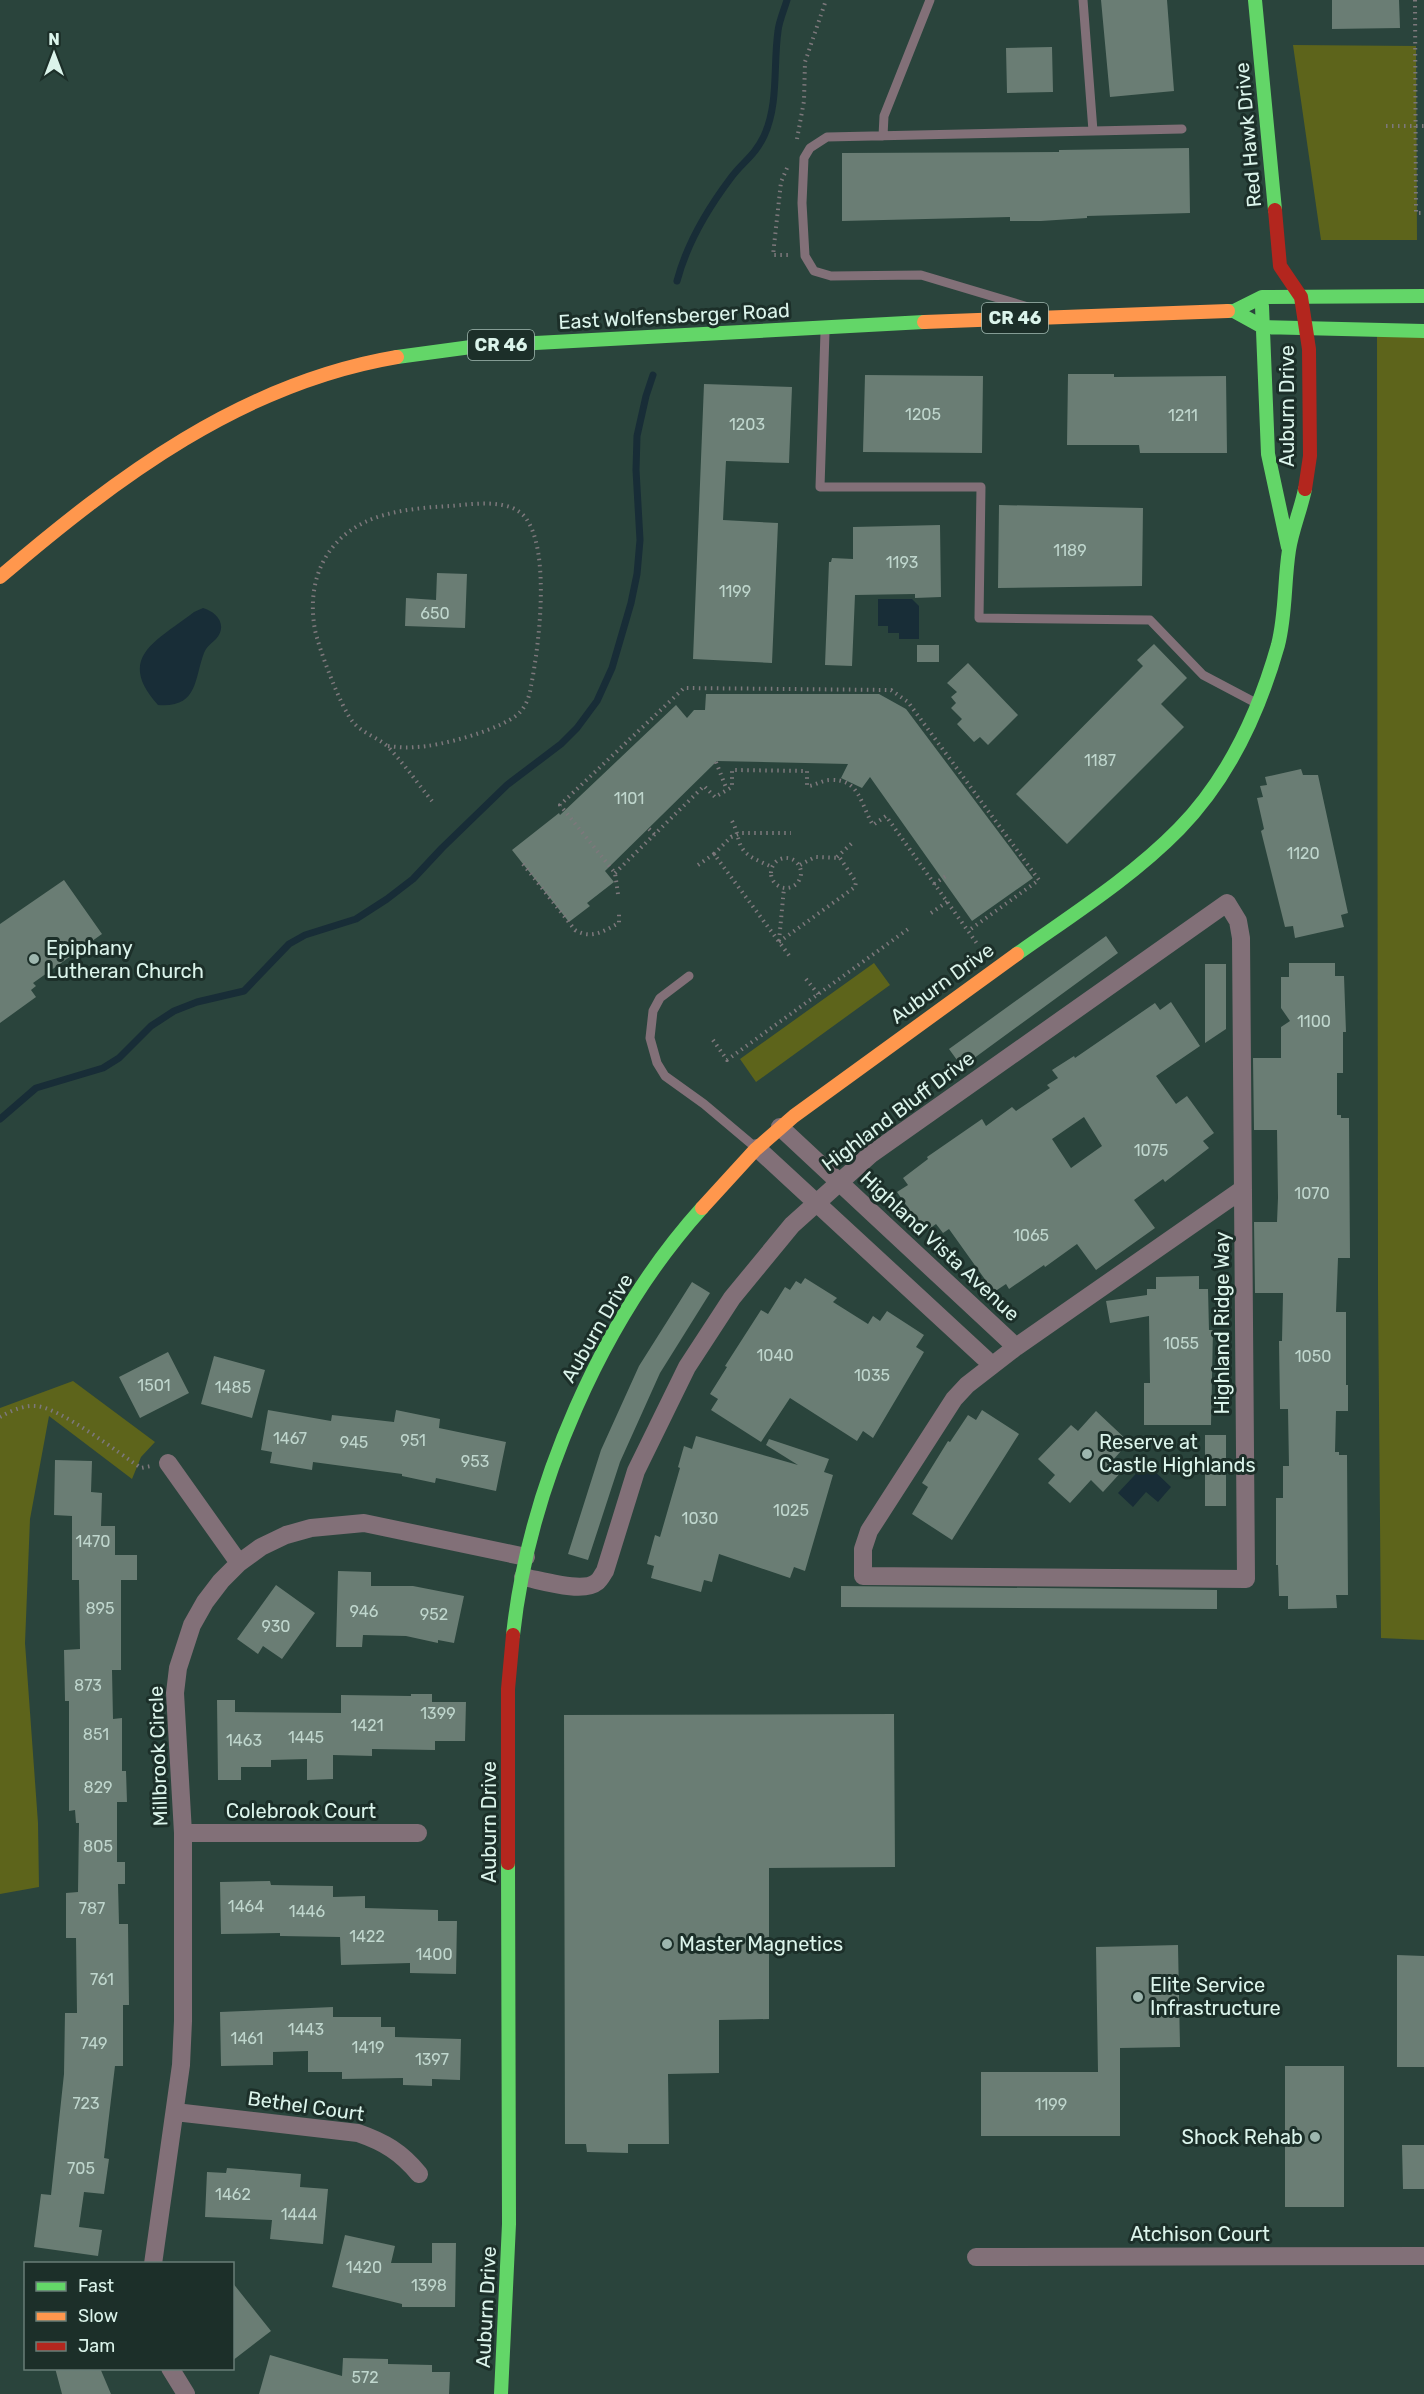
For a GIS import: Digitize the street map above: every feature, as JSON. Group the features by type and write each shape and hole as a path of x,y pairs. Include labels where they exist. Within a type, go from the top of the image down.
{"street":[{"name":"Red Hawk Drive","path":"1255,0 1280,266 1301,297"},
{"path":"1262,297 1280,266"},
{"name":"East Wolfensberger Road","path":"0,577 103,493 188,435 258,399 324,375 417,354 458,348 825,327 1234,311 1262,297 1424,296"},
{"name":"Auburn Drive","path":"1262,297 1268,454 1289,550"},
{"name":"Auburn Drive","path":"501,2394 509,2223 508,1689 510,1649 526,1557 559,1449 574,1409 602,1352 631,1301 669,1248 757,1148 780,1127 892,1043 1091,901 1164,843 1215,785 1246,732 1258,704 1282,627 1289,550 1304,492 1310,456 1309,349 1301,297"},
{"path":"1234,311 1263,327 1424,331"},
{"name":"Highland Bluff Drive","path":"523,1577 573,1586 588,1586 598,1582 605,1570 636,1471 687,1367 732,1298 792,1225 870,1155 1227,903"},
{"name":"Highland Ridge Way","path":"863,1576 1246,1579 1241,938 1238,921 1227,903"},
{"name":"Highland Vista Avenue","path":"780,1127 1016,1347"},
{"path":"757,1148 992,1365"},
{"name":"Highland Vista Avenue","path":"863,1576 864,1549 869,1531 954,1399 1016,1347 1243,1189"},
{"path":"168,1463 239,1563"},
{"name":"Millbrook Circle","path":"153,2262 181,2065 183,1833 175,1719 178,1668 192,1625 205,1602 239,1563 261,1547 286,1535 311,1528 356,1523 389,1527 526,1557"},
{"name":"Colebrook Court","path":"183,1833 418,1833"},
{"name":"Bethel Court","path":"175,2112 358,2133 384,2142 405,2157 420,2174"},
{"name":"Atchison Court","path":"976,2258 1424,2256"},
{"path":"171,2370 186,2394"}],"lane":[{"path":"883,136 884,116 930,0"},
{"path":"1083,0 1093,131"},
{"path":"1062,317 921,275 831,276 814,271 805,256 802,203 804,158 810,148 827,137 1182,129"},
{"path":"825,327 820,487 981,487 979,618 1150,620 1203,675 1258,704"},
{"path":"689,976 660,998 653,1011 650,1038 657,1063 664,1076 704,1104 757,1148"}],"path":[{"path":"1415,0 1416,213 1424,213"},
{"path":"1386,126 1424,126"},
{"path":"388,746 417,747 455,740 487,730 521,711 530,694 537,653 539,555 532,528 524,515 510,507 495,504 464,505 417,508 383,515 351,528 330,548 317,573 312,602 315,631 327,667 352,721 370,737 388,746 432,801"},
{"path":"618,894 615,873 560,805 684,688 891,690 909,702 1039,880 968,931"},
{"path":"716,762 727,790"},
{"path":"615,873 704,786 715,797 732,787 732,770 807,771 807,786 830,780 849,783 862,797 866,814 873,825 886,816 978,945"},
{"path":"732,821 739,834 742,848 750,856 772,867"},
{"path":"649,829 655,835"},
{"path":"698,865 714,854 731,837 739,834 791,833"},
{"path":"837,858 852,843"},
{"path":"714,854 791,958"},
{"path":"788,857 800,865 802,874 793,886 784,888 774,882 772,867 778,860 788,857"},
{"path":"779,942 855,887 856,882 840,858 815,857 800,865"},
{"path":"523,864 574,930 579,933 602,933 619,923 619,914"},
{"path":"934,884 946,876"},
{"path":"779,942 784,888"},
{"path":"931,913 947,902"},
{"path":"713,1040 727,1060 911,927"},
{"path":"806,979 818,994"},
{"path":"0,1417 11,1411 35,1406 53,1410 141,1467 168,1463"}],"green space":[{"path":"1293,45 1416,46 1417,240 1321,240"},
{"path":"1377,336 1424,336 1424,1640 1381,1638 1378,1290"},
{"path":"874,963 890,985 756,1082 740,1059"},
{"path":"73,1381 155,1442 141,1457 132,1479 49,1416 30,1519 25,1643 38,1823 39,1887 0,1894 0,1408"}],"water":[{"path":"878,599 912,599 919,606 919,639 899,639 899,633 888,633 888,626 878,626"},
{"path":"203,608 213,613 219,620 221,629 219,634 205,651 196,682 187,697 171,705 158,705 146,688 140,674 141,662 146,651 167,632"},
{"path":"1146,1463 1171,1487 1158,1502 1146,1492 1133,1507 1118,1493"}],"building":[{"path":"1101,0 1167,0 1174,91 1110,97"},
{"path":"1332,0 1399,0 1400,28 1332,29"},
{"path":"1052,47 1053,92 1007,93 1006,48"},
{"path":"1189,148 1190,213 1087,216 1087,218 1041,221 1010,221 1010,217 842,221 842,153 1059,152 1059,150"},
{"path":"1068,374 1114,374 1114,377 1226,376 1227,453 1140,453 1139,445 1067,445"},
{"path":"865,375 983,376 982,453 863,452"},
{"path":"704,384 792,387 789,463 726,461 723,520 778,523 772,663 693,659"},
{"path":"999,505 1143,508 1142,586 998,588"},
{"path":"940,525 941,597 915,598 915,594 855,595 852,666 825,665 829,562 832,558 853,559 853,527"},
{"path":"437,573 467,574 465,628 405,626 406,598 436,600"},
{"path":"1154,644 1187,678 1161,704 1184,727 1067,844 1016,794 1143,666 1137,660"},
{"path":"917,645 939,645 939,662 917,662"},
{"path":"968,663 1018,715 988,745 980,737 974,742 957,724 962,719 951,708 956,703 951,697 957,692 947,683"},
{"path":"706,694 879,694 906,709 1033,878 972,921 870,777 862,788 841,778 848,764 717,761 605,871 614,882 587,903 590,906 569,922 512,850 559,813 560,815 676,705 687,718 694,710 705,710"},
{"path":"1301,769 1303,775 1318,775 1348,913 1341,915 1344,927 1295,938 1293,926 1285,927 1261,831 1264,829 1257,798 1263,797 1260,786 1267,785 1265,777"},
{"name":"Epiphany Lutheran Church","path":"64,880 102,934 33,983 36,986 31,990 36,997 0,1023 0,924"},
{"path":"1106,936 1118,953 962,1067 949,1049"},
{"path":"1289,963 1335,963 1335,976 1344,976 1346,1032 1343,1032 1343,1073 1337,1073 1337,1115 1341,1115 1341,1118 1349,1118 1350,1258 1338,1258 1336,1312 1346,1312 1348,1411 1336,1411 1335,1452 1339,1452 1339,1455 1347,1455 1348,1595 1336,1595 1337,1608 1288,1609 1288,1596 1279,1596 1278,1565 1276,1565 1276,1498 1283,1498 1283,1466 1289,1466 1288,1409 1280,1409 1279,1341 1282,1341 1283,1293 1255,1293 1254,1222 1277,1222 1278,1198 1277,1130 1254,1130 1253,1058 1281,1058 1281,1027 1290,1021 1281,1008 1281,977 1289,977"},
{"path":"1205,964 1226,964 1226,1029 1205,1043"},
{"path":"1171,1002 1200,1046 1156,1076 1176,1104 1187,1096 1214,1133 1203,1141 1209,1148 1165,1182 1163,1179 1134,1200 1155,1228 1096,1270 1077,1244 1009,1289 1006,1284 994,1292 949,1229 943,1233 936,1224 925,1232 897,1192 908,1185 903,1178 928,1159 927,1157 982,1119 986,1126 1012,1107 1016,1111 1050,1088 1047,1085 1058,1078 1052,1070 1074,1056 1075,1058 1155,1003 1160,1010","holes":["1084,1117 1102,1146 1071,1168 1052,1139"]},
{"path":"1199,1276 1199,1289 1208,1289 1209,1330 1213,1330 1211,1425 1144,1425 1144,1383 1150,1383 1149,1316 1110,1323 1106,1301 1147,1295 1147,1289 1156,1289 1156,1277"},
{"path":"805,1278 837,1298 833,1302 868,1324 873,1316 880,1321 887,1311 924,1335 916,1347 924,1352 873,1438 863,1431 857,1441 790,1398 761,1442 711,1410 718,1399 710,1394 761,1310 768,1314 785,1287 790,1290 796,1281 801,1284"},
{"path":"692,1282 710,1293 660,1373 620,1462 588,1560 568,1554 601,1450 639,1366"},
{"path":"168,1352 189,1393 140,1418 119,1377"},
{"path":"214,1356 265,1370 252,1418 201,1404"},
{"path":"268,1410 331,1421 332,1415 394,1422 396,1410 440,1419 439,1428 506,1442 496,1491 436,1478 435,1483 402,1476 402,1474 313,1462 312,1470 270,1463 272,1452 261,1450"},
{"path":"982,1410 1019,1434 952,1540 912,1514 928,1487 922,1483 948,1441 950,1442 968,1415 976,1420"},
{"name":"Reserve at Castle Highlands","path":"1096,1411 1129,1442 1113,1460 1123,1470 1103,1492 1091,1480 1070,1503 1048,1483 1055,1475 1038,1459 1071,1425 1078,1431"},
{"path":"1205,1435 1226,1435 1226,1506 1205,1506"},
{"path":"696,1436 798,1465 766,1445 769,1439 829,1459 824,1472 833,1475 805,1571 794,1567 790,1578 719,1554 712,1582 704,1580 701,1592 651,1578 654,1566 647,1564 655,1535 660,1537 684,1446 692,1449"},
{"path":"55,1460 92,1461 91,1492 102,1493 101,1526 115,1526 115,1555 137,1555 137,1580 121,1580 121,1670 112,1670 113,1719 122,1718 122,1771 126,1771 127,1802 117,1802 117,1862 125,1862 125,1884 118,1884 119,1924 128,1924 129,2005 123,2005 123,2066 115,2066 104,2158 109,2159 104,2194 84,2192 79,2227 102,2230 98,2256 34,2247 41,2194 51,2195 64,2074 65,2013 77,2013 76,1938 66,1938 66,1893 78,1892 79,1823 76,1823 75,1810 69,1811 69,1701 65,1701 64,1650 80,1649 79,1580 72,1580 72,1516 54,1515"},
{"path":"338,1571 371,1572 371,1586 413,1586 464,1596 454,1643 438,1640 438,1643 406,1636 363,1635 362,1647 336,1647"},
{"path":"276,1585 315,1613 282,1659 263,1646 258,1654 237,1639"},
{"path":"841,1586 1217,1590 1217,1609 841,1607"},
{"path":"411,1694 432,1694 432,1702 466,1702 465,1741 435,1741 435,1750 372,1749 372,1756 333,1755 333,1779 307,1780 307,1759 271,1760 271,1767 241,1767 241,1780 218,1780 217,1700 235,1700 235,1712 341,1713 341,1695 411,1696"},
{"name":"Master Magnetics","path":"894,1714 895,1867 769,1868 769,2019 719,2020 719,2073 668,2074 669,2144 628,2144 628,2153 587,2152 586,2144 565,2144 564,1715"},
{"path":"270,1881 271,1885 333,1886 333,1897 365,1896 365,1908 438,1910 438,1921 457,1921 456,1974 410,1973 410,1963 341,1965 340,1937 280,1936 280,1933 221,1934 220,1882"},
{"path":"1178,1945 1180,2047 1120,2048 1120,2136 981,2136 981,2072 1098,2072 1096,1947"},
{"path":"1397,1955 1424,1956 1424,2067 1397,2067"},
{"path":"333,2007 333,2017 381,2017 381,2027 395,2027 395,2037 461,2039 460,2080 432,2079 432,2086 403,2085 403,2078 342,2079 342,2072 308,2072 308,2051 273,2052 273,2065 221,2066 220,2012"},
{"name":"Shock Rehab","path":"1285,2066 1344,2066 1344,2207 1285,2207"},
{"path":"1402,2145 1424,2145 1424,2189 1403,2189"},
{"path":"227,2168 301,2174 300,2187 328,2189 323,2244 270,2239 272,2220 205,2217 207,2172 226,2173"},
{"path":"345,2235 395,2246 391,2263 432,2263 432,2243 456,2243 455,2307 402,2307 402,2304 332,2287"},
{"path":"234,2285 271,2331 234,2359"},
{"path":"270,2355 342,2376 343,2358 388,2359 388,2364 432,2365 432,2372 450,2372 449,2394 259,2394"},
{"path":"56,2370 101,2370 111,2394 62,2394"}],"waterway":[{"path":"677,281 686,254 705,215 734,173 756,149 764,136 772,111 779,27 787,0"},
{"path":"0,1119 36,1088 103,1068 119,1058 151,1026 174,1011 197,1002 244,991 289,944 305,935 356,919 387,899 413,879 507,785 561,744 577,728 597,701 612,668 631,603 637,574 640,540 636,470 637,436 653,375"}],"traffic: fast":[{"path":"1255,0 1275,210"},
{"path":"1228,311 1234,311 1262,297 1424,296"},
{"path":"1262,306 1268,454 1288,547"},
{"path":"1234,311 1263,327 1424,331"},
{"path":"397,357 471,347 924,322"},
{"path":"1017,954 1101,895 1161,847 1197,809 1227,766 1251,719 1278,645 1289,550 1305,489"},
{"path":"513,1635 535,1521 553,1464 576,1408 602,1353 633,1301 666,1252 702,1208"},
{"path":"501,2394 509,2224 508,1863"}],"traffic: slow":[{"path":"924,322 1228,311"},
{"path":"0,577 90,504 136,470 184,439 286,388 340,370 397,357"},
{"path":"702,1208 755,1150 794,1116 1017,954"}],"traffic: jam":[{"path":"1275,210 1280,266 1301,297 1309,349 1310,456 1305,489"},
{"path":"508,1863 508,1689 513,1635"}],"place":[{"name":"Epiphany Lutheran Church","path":"34,959"},
{"name":"Reserve at Castle Highlands","path":"1087,1454"},
{"name":"Master Magnetics","path":"667,1944"},
{"name":"Elite Service Infrastructure","path":"1138,1997"},
{"name":"Shock Rehab","path":"1315,2137"}]}
